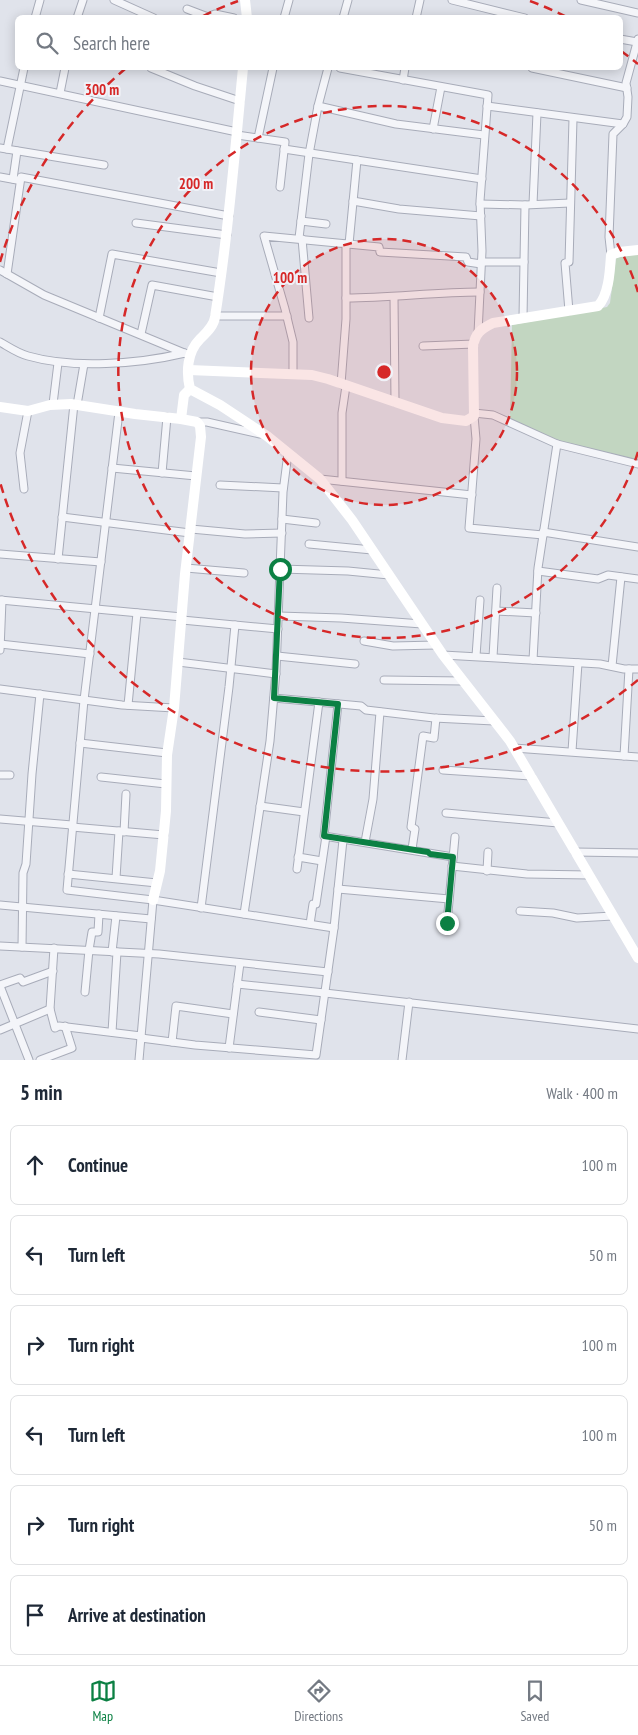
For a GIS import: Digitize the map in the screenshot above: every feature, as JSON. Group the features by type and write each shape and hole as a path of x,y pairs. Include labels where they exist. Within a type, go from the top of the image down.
{"street":[{"path":"36,15 40,0"},
{"path":"79,15 83,0"},
{"path":"114,0 147,15"},
{"path":"245,0 247,15"},
{"path":"285,15 289,0"},
{"path":"344,15 348,0"},
{"path":"417,15 420,0"},
{"path":"452,0 513,15"},
{"path":"581,0 638,13"},
{"path":"187,9 203,15"},
{"path":"478,333 493,323 598,306 603,301 611,255 609,237 612,134 623,124 627,117 627,78 637,40 623,39"},
{"path":"24,70 4,149 104,165"},
{"path":"60,93 65,70"},
{"path":"156,70 240,101"},
{"path":"0,342 27,356 58,363 137,362 187,354 214,321 215,316 227,235 243,70"},
{"path":"258,138 273,70"},
{"path":"309,318 301,238 302,221 318,106 327,70"},
{"path":"350,70 488,95 480,204 481,263 478,333 474,344 476,439 468,528 543,533 638,546"},
{"path":"403,80 405,70"},
{"path":"542,70 627,88"},
{"path":"0,81 237,134 285,142 280,187"},
{"path":"434,129 441,87"},
{"path":"318,106 396,124 484,135"},
{"path":"487,106 623,124"},
{"path":"523,318 524,262 538,113"},
{"path":"569,311 565,262 569,262 573,118"},
{"path":"284,149 482,179"},
{"path":"17,151 16,179 3,272 44,295 187,354"},
{"path":"342,481 342,413 348,244 357,160"},
{"path":"0,177 16,179 20,177 66,184 121,197 229,216"},
{"path":"353,201 399,209 481,216"},
{"path":"480,204 529,205 570,203"},
{"path":"302,221 326,224"},
{"path":"136,223 227,235"},
{"path":"292,374 293,342 264,236 301,238 379,247 380,252 466,257 468,262 524,262"},
{"path":"611,255 638,250"},
{"path":"99,318 112,254 221,273"},
{"path":"141,334 152,285 218,297"},
{"path":"346,298 480,292"},
{"path":"394,297 395,402"},
{"path":"215,316 287,316"},
{"path":"423,346 474,344"},
{"path":"181,419 184,395 190,389 187,354"},
{"path":"53,404 58,363"},
{"path":"58,559 75,405 84,364"},
{"path":"189,370 312,375 442,418 466,421 474,415 493,416 557,444 638,464"},
{"path":"190,389 220,405 266,435 320,479 389,574 443,655 514,748 638,958"},
{"path":"0,408 28,411 53,404 75,405 207,422 266,435"},
{"path":"24,489 20,453 28,411"},
{"path":"119,412 84,700 67,890 153,900 334,928"},
{"path":"162,473 167,417"},
{"path":"139,1060 153,900 160,871 164,836 167,753 174,708 186,568 201,430 197,422"},
{"path":"533,660 538,571 557,444"},
{"path":"244,914 270,741 277,656 283,488 288,453"},
{"path":"112,468 196,476"},
{"path":"320,479 472,495"},
{"path":"220,485 283,488"},
{"path":"62,517 190,531 245,534 282,533"},
{"path":"282,518 316,523"},
{"path":"309,544 372,550"},
{"path":"0,554 101,562"},
{"path":"186,568 244,573"},
{"path":"280,569 389,574"},
{"path":"538,571 598,579 608,575 638,579"},
{"path":"612,666 621,577"},
{"path":"493,657 497,588"},
{"path":"0,650 1,600 278,629"},
{"path":"476,656 480,600"},
{"path":"496,610 536,613"},
{"path":"128,705 138,613"},
{"path":"278,616 422,624"},
{"path":"201,908 235,625"},
{"path":"364,641 393,646 436,645"},
{"path":"0,644 90,654"},
{"path":"443,655 578,662 638,669"},
{"path":"277,656 355,664"},
{"path":"178,662 276,674"},
{"path":"572,751 578,662"},
{"path":"624,756 629,669"},
{"path":"384,680 463,681"},
{"path":"0,689 128,705 174,708"},
{"path":"22,947 23,873 26,864 28,821 40,694"},
{"path":"274,698 361,706 366,710 436,718 494,720"},
{"path":"297,869 319,702"},
{"path":"310,924 313,904 316,904 326,836 324,836 338,704"},
{"path":"365,842 374,789 380,712"},
{"path":"412,849 415,829 412,828 423,736 434,738 436,718"},
{"path":"80,743 167,753"},
{"path":"514,748 638,757"},
{"path":"443,770 531,776"},
{"path":"0,775 10,776"},
{"path":"101,777 166,784"},
{"path":"116,878 126,794"},
{"path":"260,806 304,812"},
{"path":"446,812 558,823"},
{"path":"0,819 164,836"},
{"path":"326,836 453,857"},
{"path":"447,923 455,837"},
{"path":"54,948 50,1009 55,1028 65,1026 172,1042 316,1055 334,928 343,840"},
{"path":"486,871 488,852"},
{"path":"575,852 638,853"},
{"path":"298,857 322,861"},
{"path":"452,866 486,871 544,875 588,875"},
{"path":"68,874 157,882"},
{"path":"338,889 449,899"},
{"path":"0,906 151,919"},
{"path":"520,911 553,913 577,918 613,916"},
{"path":"85,992 92,932 98,932 99,914"},
{"path":"112,1032 116,916"},
{"path":"0,946 147,954 328,972"},
{"path":"229,1048 240,963"},
{"path":"29,1060 15,1024 3,1004 0,985 20,978 23,982 53,971"},
{"path":"237,984 638,1029"},
{"path":"402,1060 410,1002"},
{"path":"172,1042 176,1006 233,1014"},
{"path":"0,1030 50,1009"},
{"path":"259,1012 321,1020"},
{"path":"40,1060 72,1048 65,1026"}],"green space":[{"path":"638,254 638,461 554,440 510,421 512,325 607,307 610,303 616,258"}],"route":[{"path":"280,569 274,698 338,704 324,836 453,857 447,923"}]}
